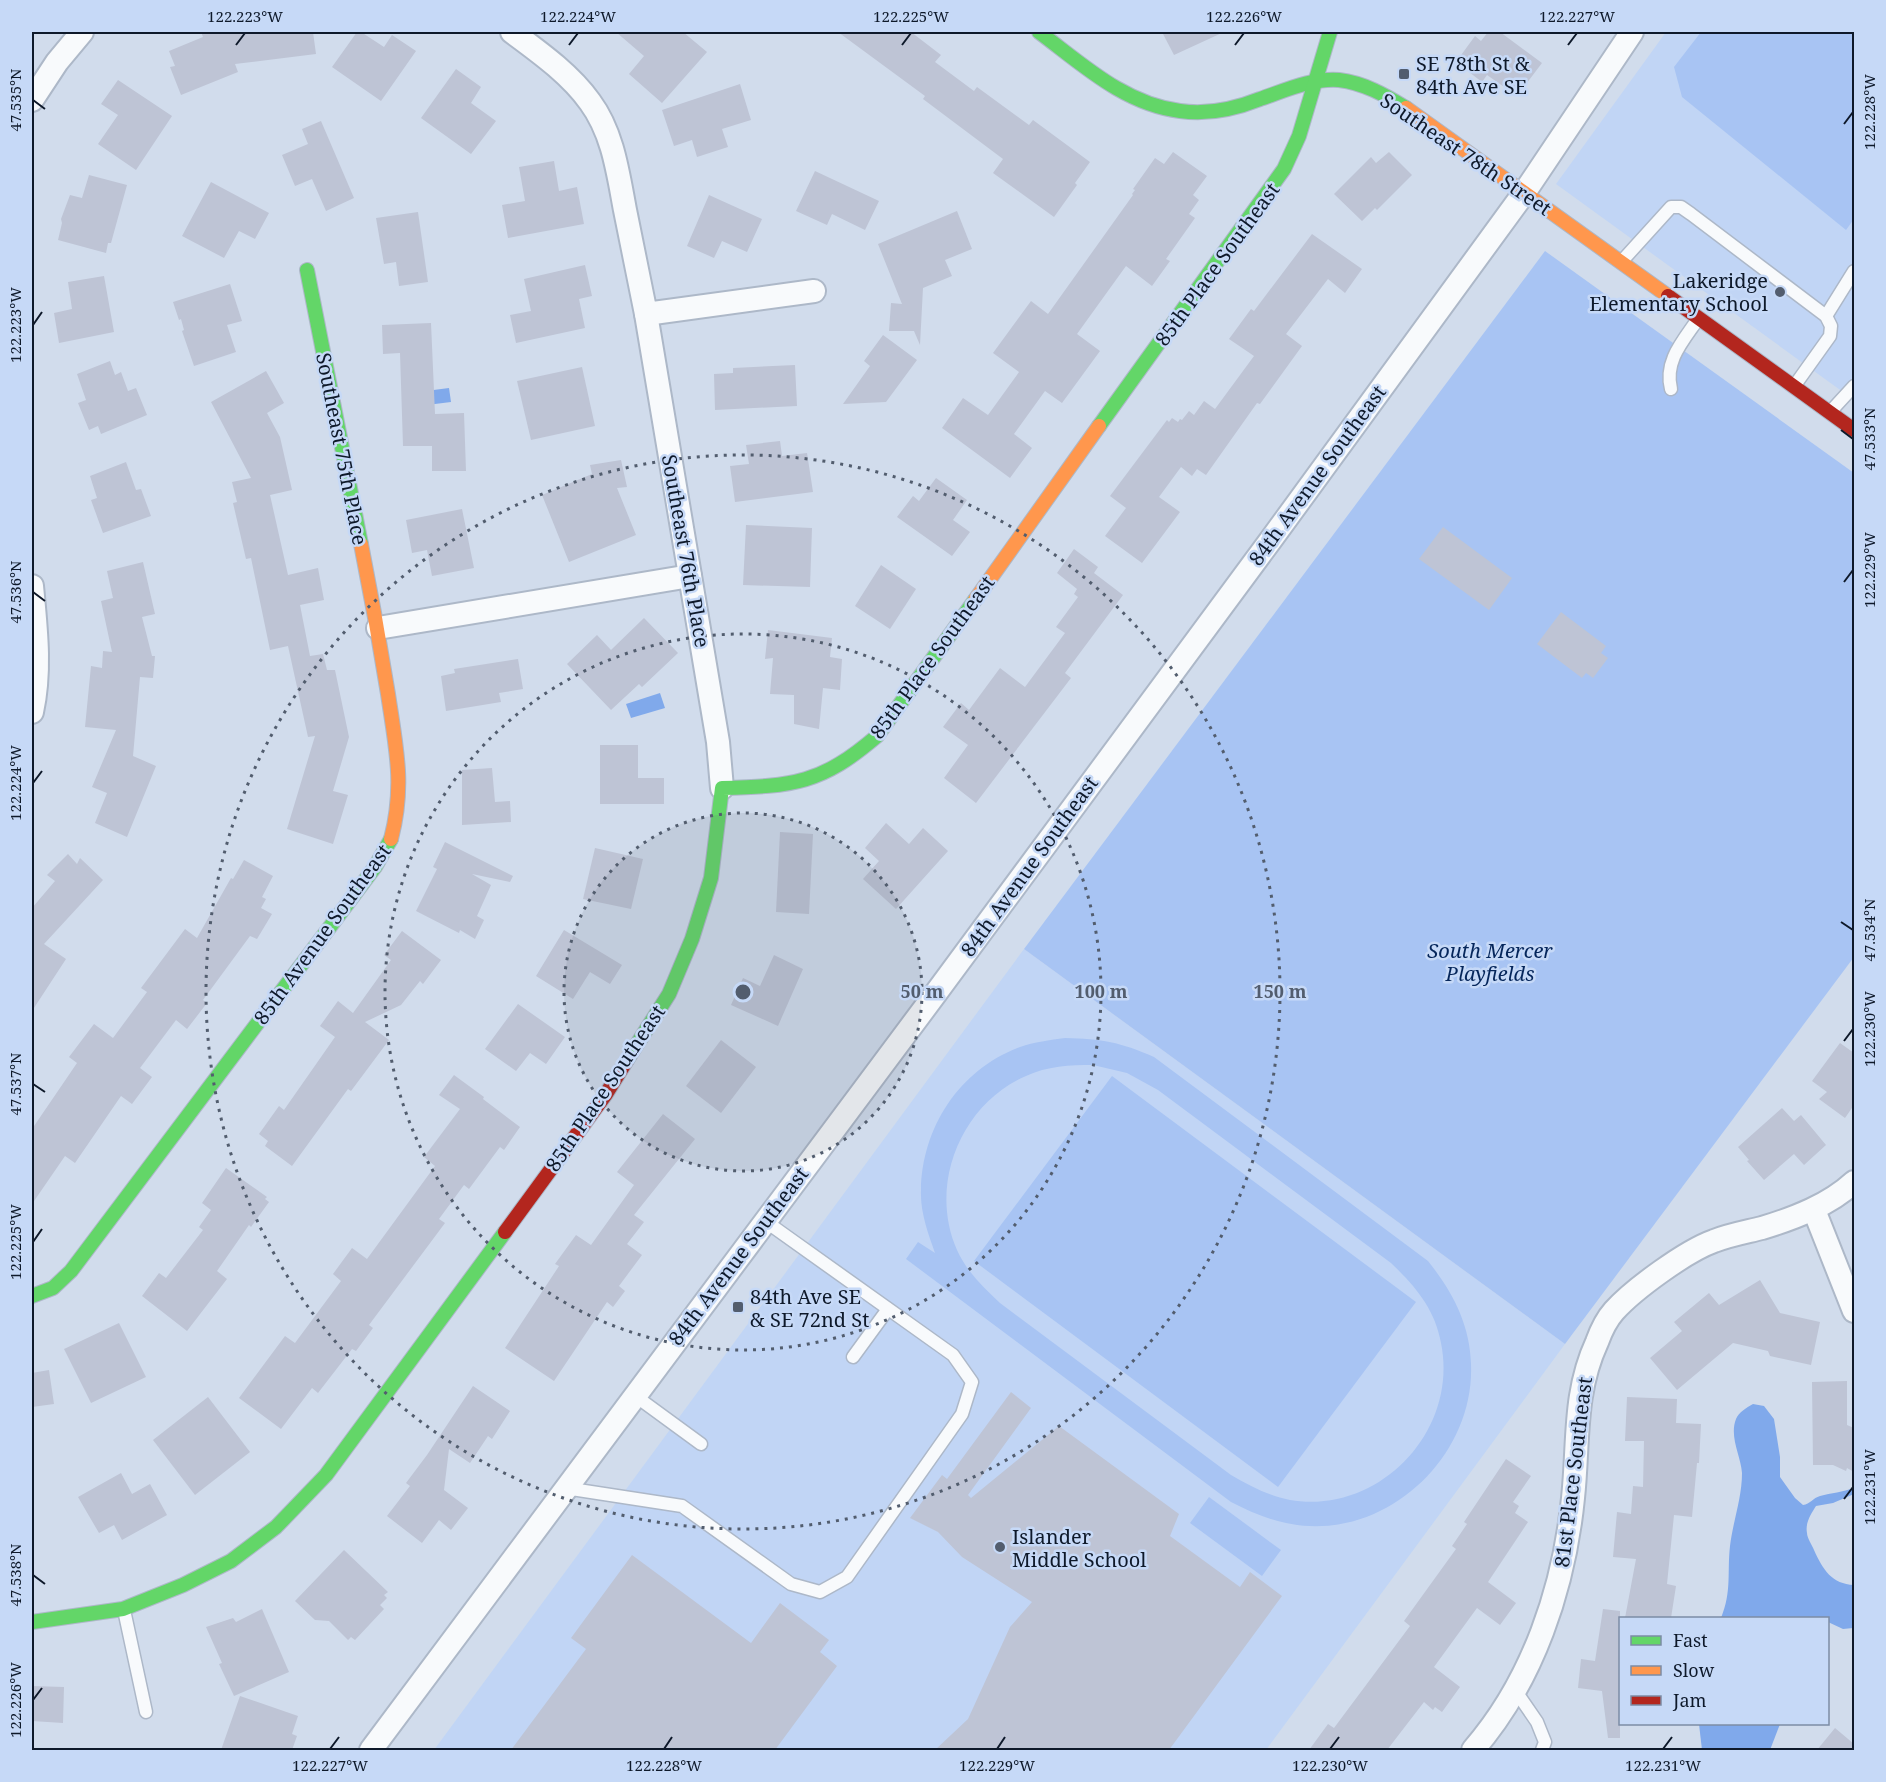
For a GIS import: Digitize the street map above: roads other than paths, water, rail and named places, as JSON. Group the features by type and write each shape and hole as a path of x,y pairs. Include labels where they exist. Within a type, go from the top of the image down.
{"street":[{"path":"32,100 57,62 82,32"},
{"name":"Southeast 76th Place","path":"512,32 538,50 564,74 590,102 607,131 646,314 718,742 722,788"},
{"name":"Southeast 78th Street","path":"1039,32 1123,92 1149,104 1173,110 1202,112 1232,108 1316,80 1355,83 1383,94 1412,111 1854,430"},
{"name":"85th Place Southeast","path":"32,1622 123,1609 183,1585 231,1561 276,1527 326,1475 606,1094 669,993 692,939 711,878 722,788 777,787 813,780 834,771 877,736 1266,197 1284,169 1299,136 1330,32"},
{"name":"84th Avenue Southeast","path":"371,1750 933,997 1524,193 1632,32"},
{"name":"Southeast 75th Place","path":"307,270 378,628"},
{"path":"646,314 814,291"},
{"path":"378,628 690,576"},
{"path":"32,586 37,658 32,712"},
{"name":"85th Avenue Southeast","path":"32,1296 53,1288 71,1271 375,867 391,839 398,810 400,773 378,628"},
{"name":"81st Place Southeast","path":"1473,1750 1489,1731 1524,1676 1548,1616 1564,1562 1573,1497 1578,1405 1587,1363 1604,1325 1614,1310 1670,1265 1713,1241 1814,1210 1854,1182"},
{"path":"1814,1210 1854,1311"}],"lane":[{"path":"1621,262 1671,207 1681,207 1826,316 1831,326 1830,336 1794,386"},
{"path":"1826,316 1854,271"},
{"path":"1671,389 1668,377 1672,357 1699,318"},
{"path":"1830,412 1854,386"},
{"path":"565,1488 682,1506 790,1584 820,1592 847,1577 963,1414 972,1382 953,1355 765,1221"},
{"path":"853,1357 888,1309"},
{"path":"634,1395 701,1444"},
{"path":"123,1609 146,1712"},
{"path":"1515,1690 1538,1722 1545,1742 1542,1750"}],"place":[{"name":"SE 78th St & 84th Ave SE","path":"1404,74"},
{"name":"Lakeridge Elementary School","path":"1780,292"},
{"name":"84th Ave SE & SE 72nd St","path":"738,1307"},
{"name":"Islander Middle School","path":"1000,1547"}],"park label":[{"name":"South Mercer Playfields","path":"1490,962"}]}
